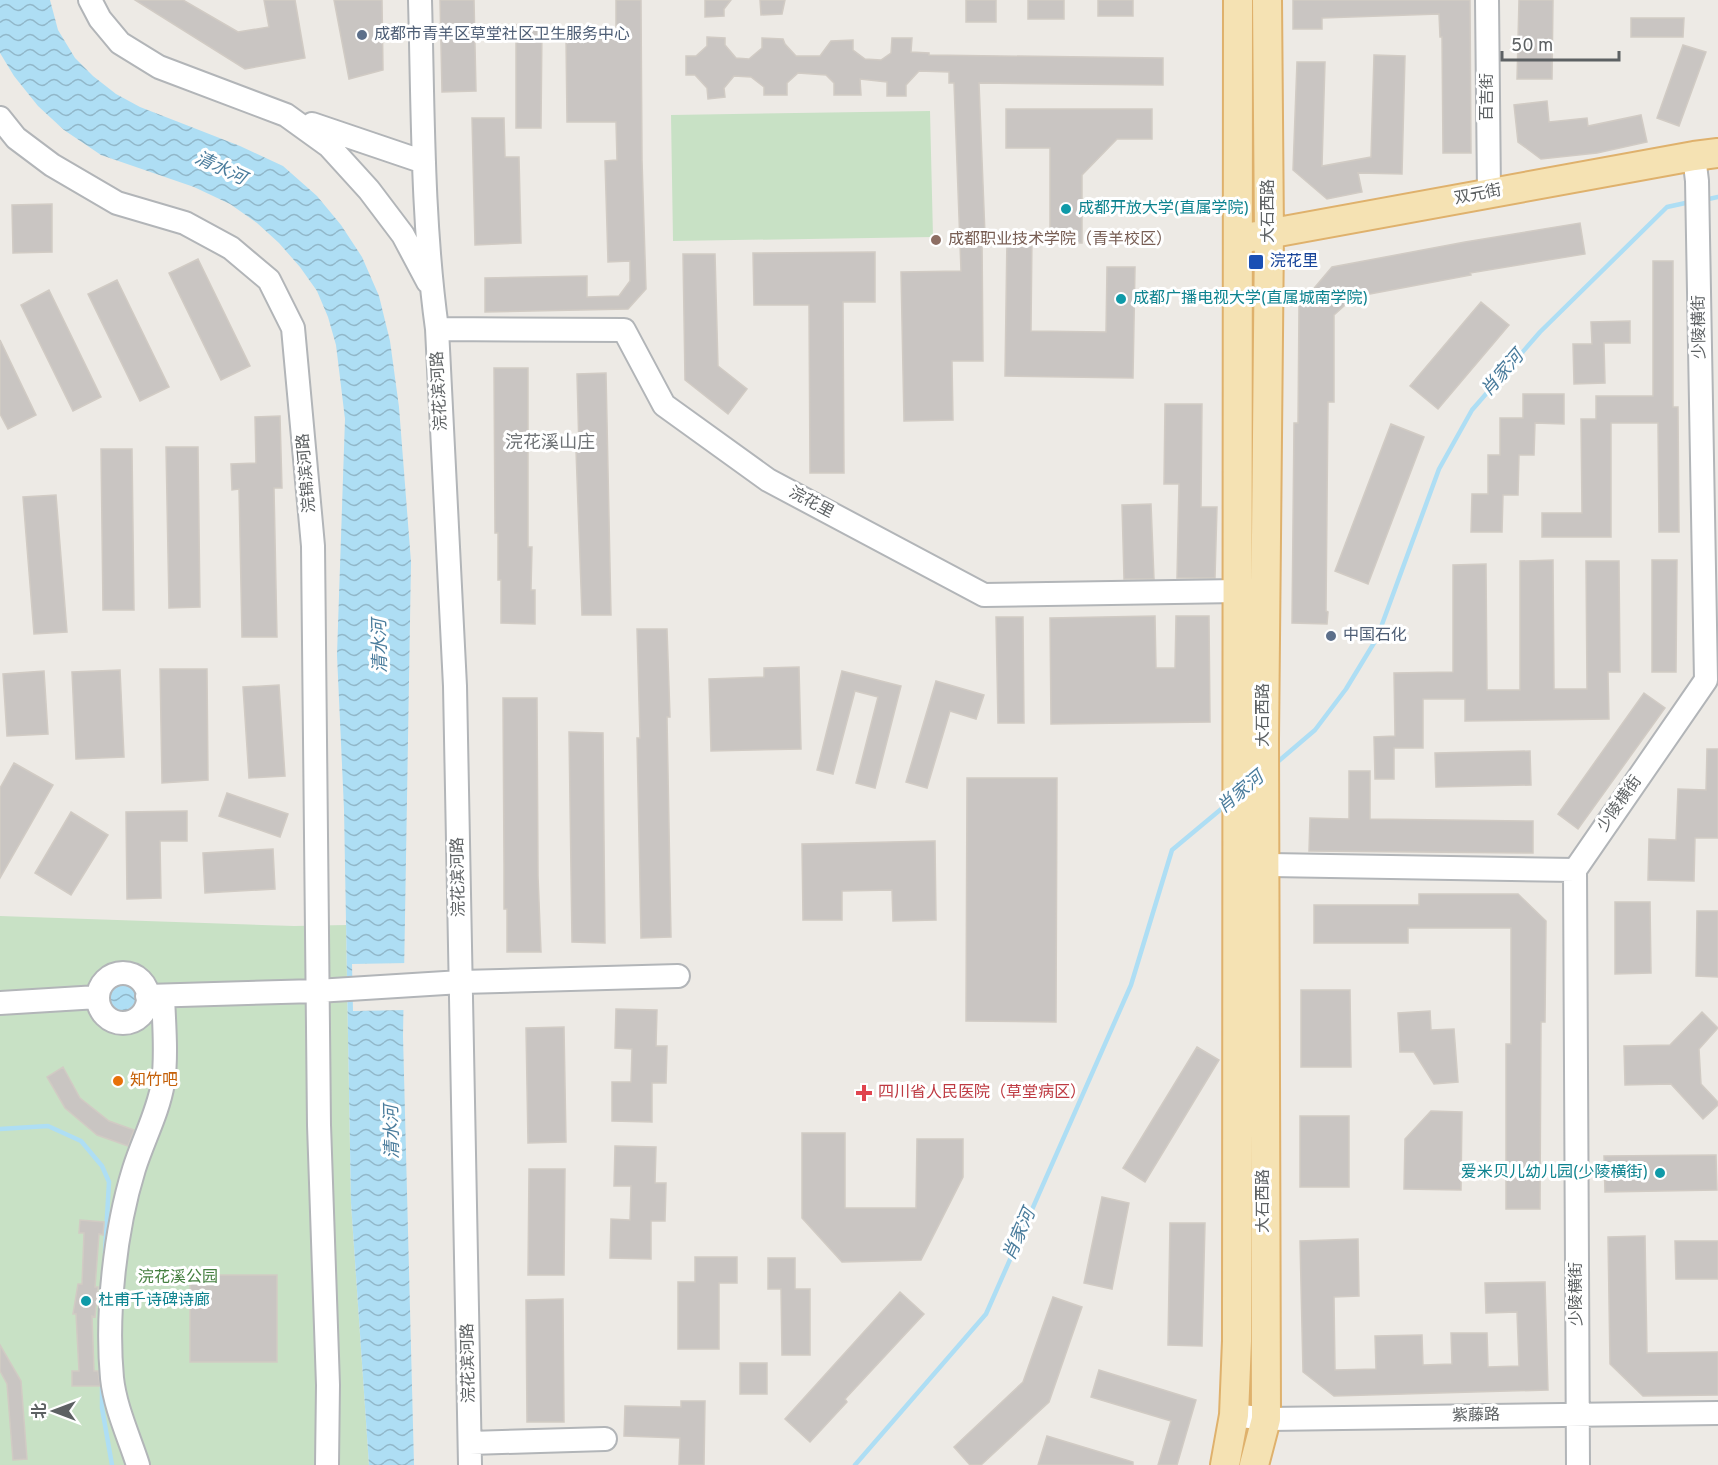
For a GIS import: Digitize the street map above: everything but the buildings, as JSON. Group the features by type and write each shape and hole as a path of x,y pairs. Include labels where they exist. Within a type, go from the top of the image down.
{"main road":[{"name":"大石西路","path":"1225,1465 1234,1415 1237,1341 1238,0"},
{"name":"大石西路","path":"1254,1465 1266,1419 1264,740 1269,234 1267,0"},
{"name":"双元街","path":"1239,239 1489,193 1703,163"}],"street":[{"name":"浣花滨河路","path":"90,0 100,19 120,43 159,68 286,115 424,162"},
{"name":"浣花滨河路","path":"420,0 424,162 431,289 437,329 455,686 470,1454"},
{"name":"百吉街","path":"1487,0 1489,193"},
{"name":"浣花滨河路","path":"286,115 329,146 369,190 403,235 431,289"},
{"name":"浣锦滨河路","path":"0,118 16,138 52,165 117,203 186,223 231,248 269,280 293,328 313,546 319,1125 328,1385 327,1465"},
{"name":"少陵横街","path":"1578,1465 1575,870 1712,680 1698,236 1703,163"},
{"name":"浣花里","path":"437,329 624,330 664,405 768,480 984,595 1238,591"},
{"path":"1264,865 1575,870"},
{"path":"138,1465 112,1379 111,1328 114,1271 134,1170 155,1113 163,1082 155,996 141,981 126,974 118,974 104,982 98,997 103,1013 109,1019 124,1023 139,1017 155,996 318,991 349,987 461,982 678,976"},
{"path":"0,1003 98,997"},
{"name":"紫藤路","path":"1234,1415 1266,1419 1718,1413"},
{"path":"470,1454 604,1439"}],"green space":[{"path":"930,111 933,237 673,241 671,115"},
{"name":"浣花溪公园","path":"0,916 294,926 346,925 351,1203 369,1465 0,1465"}],"water":[{"name":"清水河","path":"0,0 50,0 58,30 75,58 116,94 140,107 240,146 283,166 317,196 341,225 362,257 379,296 390,341 399,407 411,562 403,1036 414,1465 369,1465 351,1203 344,809 337,655 345,419 336,345 317,291 279,243 257,223 230,204 194,187 101,155 64,130 38,106 14,76 0,53"},
{"path":"123,982 134,986 138,997 134,1008 123,1012 112,1008 108,997 112,986"}],"pier":[{"path":"408,963 407,1010 353,1011 352,964"}],"waterway":[{"name":"肖家河","path":"1704,200 1718,197"},
{"name":"肖家河","path":"1274,765 1315,730 1346,689 1377,638 1439,469 1472,410 1540,332 1667,207 1690,202"},
{"name":"肖家河","path":"855,1465 986,1314 1131,985 1172,850 1226,805"},
{"path":"0,1129 48,1126 81,1141 102,1166 109,1182 105,1253"},
{"path":"102,1382 102,1408 112,1465"}],"place":[{"name":"成都市青羊区草堂社区卫生服务中心","path":"362,35"},
{"name":"成都开放大学(直属学院)","path":"1066,209"},
{"name":"成都职业技术学院（青羊校区）","path":"936,240"},
{"name":"浣花里","path":"1256,262"},
{"name":"成都广播电视大学(直属城南学院)","path":"1121,299"},
{"name":"中国石化","path":"1331,636"},
{"name":"知竹吧","path":"118,1081"},
{"name":"四川省人民医院（草堂病区）","path":"864,1093"},
{"name":"爱米贝儿幼儿园(少陵横街)","path":"1660,1173"},
{"name":"杜甫千诗碑诗廊","path":"86,1301"}],"district":[{"name":"浣花溪山庄","path":"550,443"}]}
